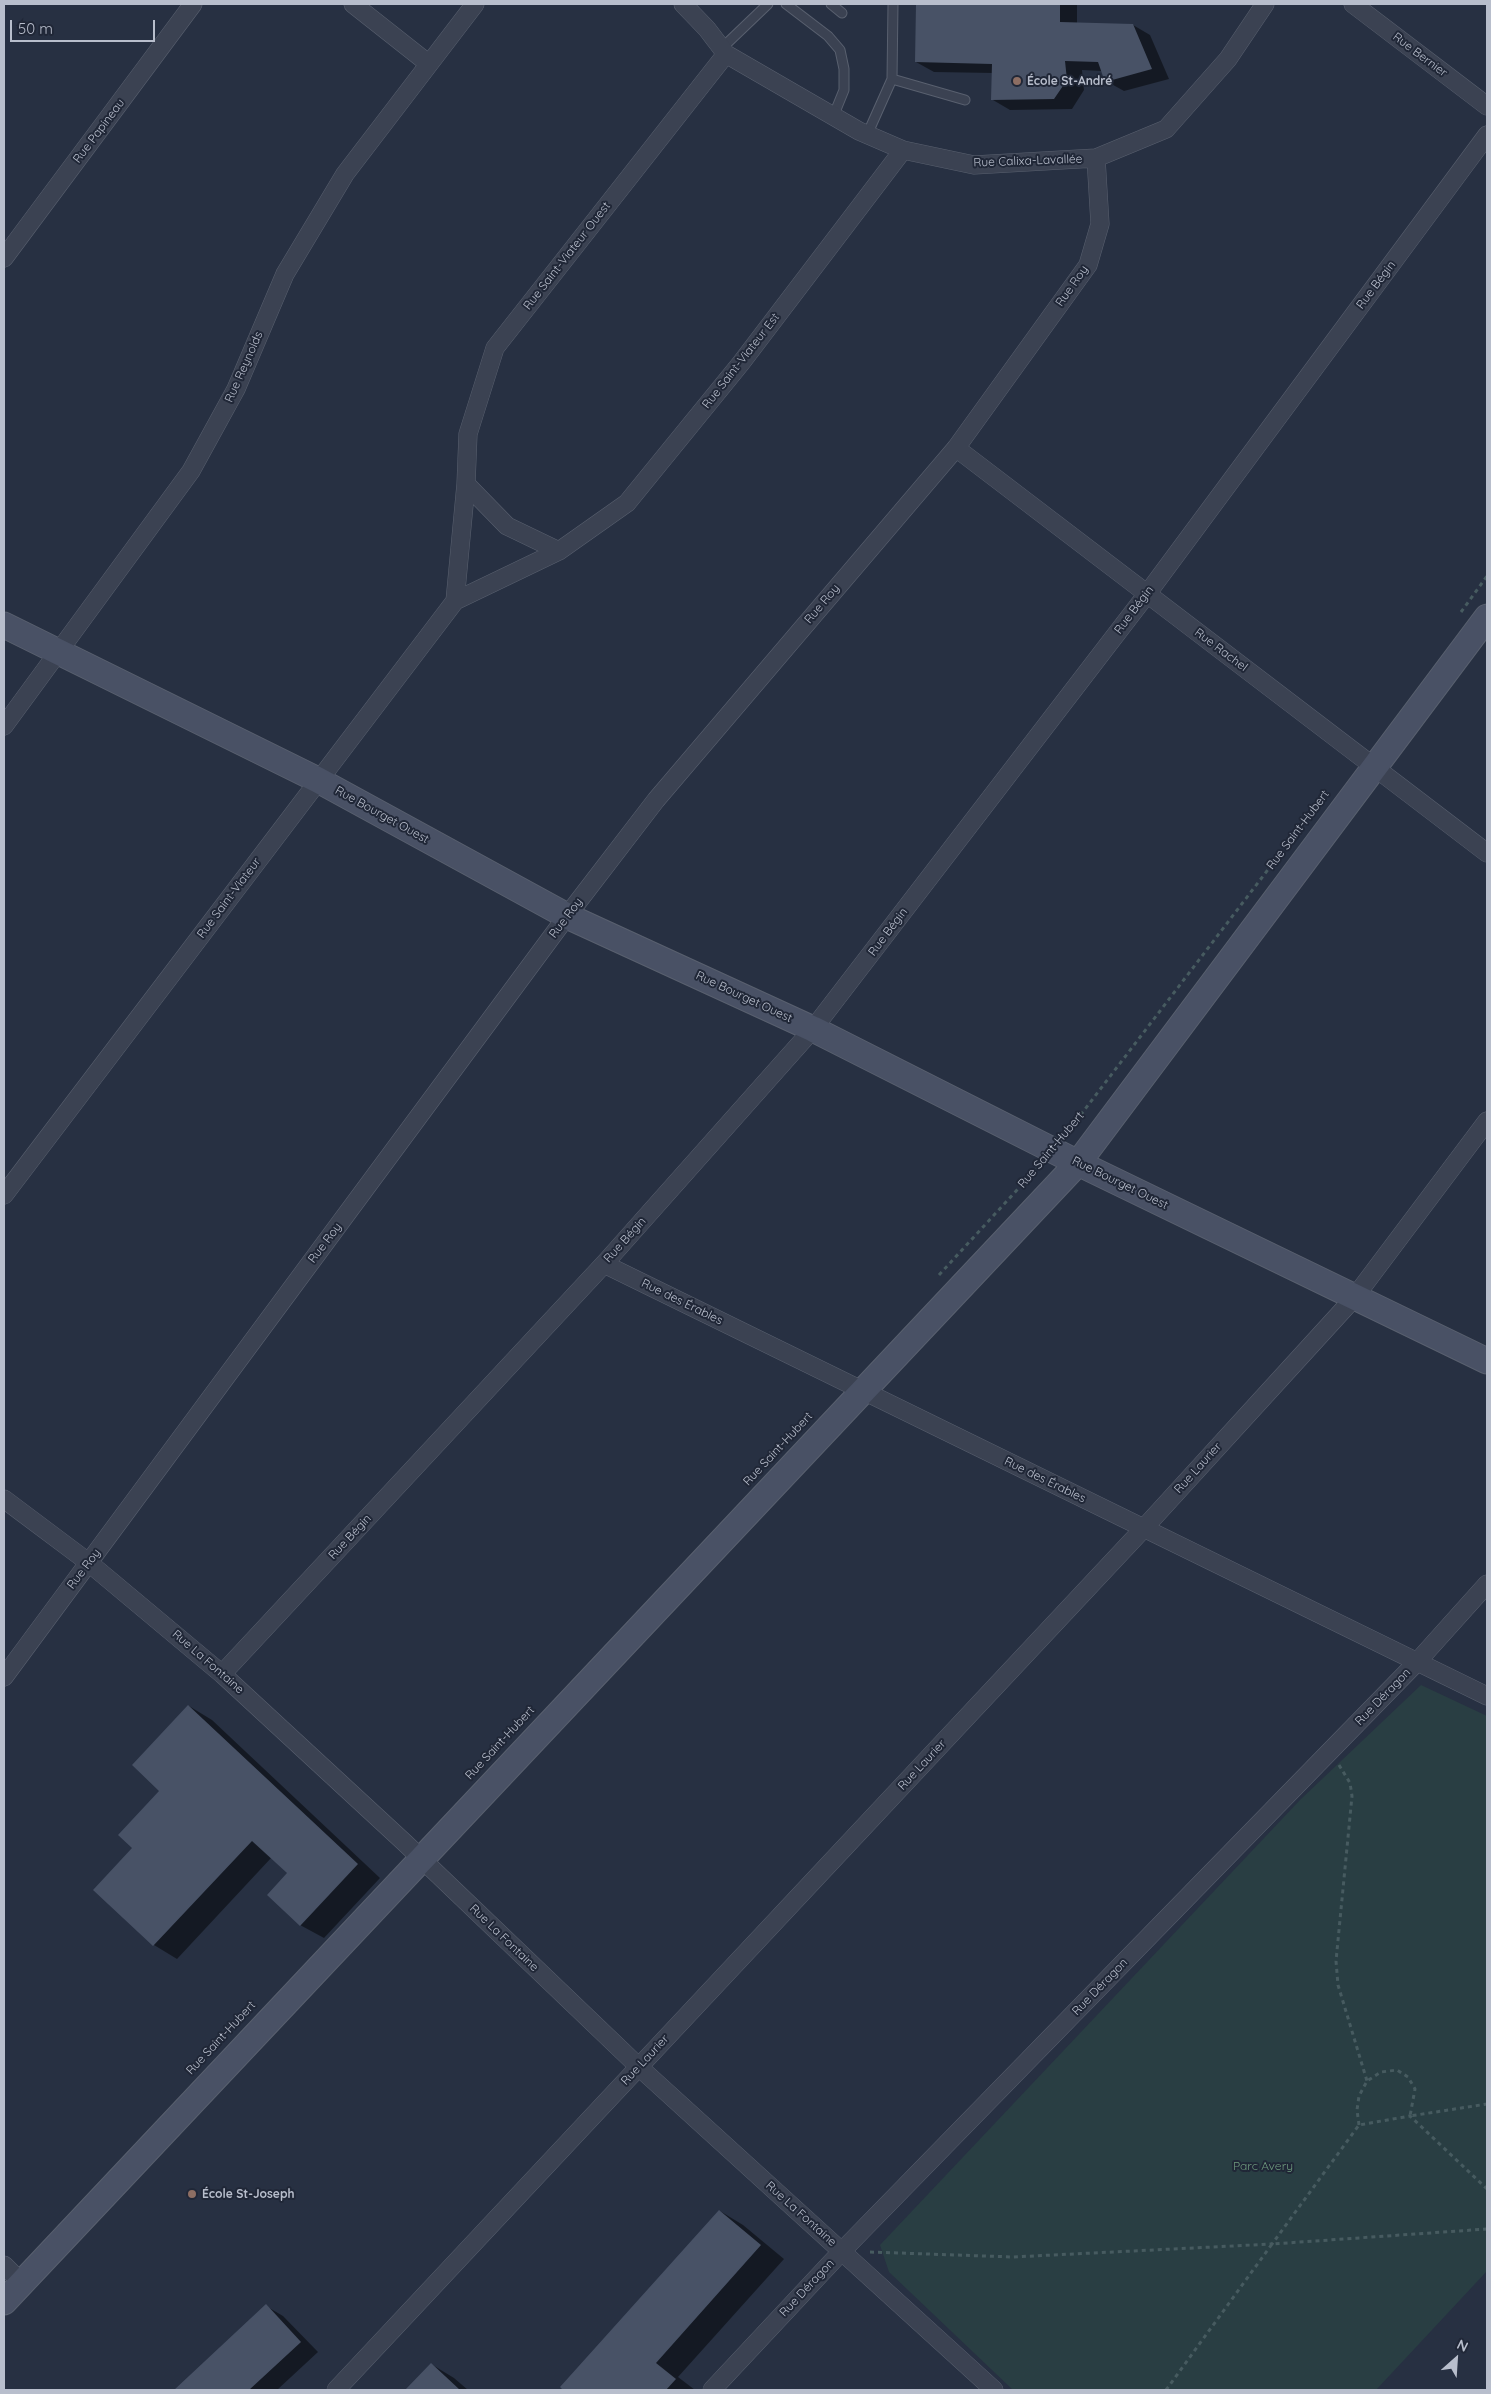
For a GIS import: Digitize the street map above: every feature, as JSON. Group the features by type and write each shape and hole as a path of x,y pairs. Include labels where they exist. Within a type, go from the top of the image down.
{"street":[{"name":"Rue Papineau","path":"4,258 194,4"},
{"path":"353,4 429,64"},
{"name":"Rue Reynolds","path":"4,726 191,471 236,389 285,274 345,174 475,4"},
{"name":"Rue Calixa-Lavallée","path":"683,4 724,51 833,117 867,135 903,150 974,165 1096,158 1166,129 1228,59 1265,4"},
{"name":"Rue Bernier","path":"1353,4 1487,106"},
{"name":"Rue Saint-Viateur Ouest","path":"455,601 466,484 468,434 495,348 724,51"},
{"name":"Rue Bégin","path":"222,1674 604,1264 813,1029 1147,594 1487,135"},
{"name":"Rue Saint-Viateur Est","path":"455,601 559,551 627,502 740,363 903,150"},
{"name":"Rue Roy","path":"4,1677 567,916 656,800 956,448 1088,265 1100,224 1096,158"},
{"name":"Rue Rachel","path":"956,448 1487,852"},
{"path":"466,484 507,526 559,551"},
{"name":"Rue Saint-Viateur","path":"4,1195 455,601"},
{"name":"Rue Saint-Hubert","path":"4,2302 1078,1163 1487,617"},
{"name":"Rue Bourget Ouest","path":"4,625 318,780 567,916 813,1029 1078,1163 1487,1361"},
{"name":"Rue Laurier","path":"336,2390 1144,1528 1354,1298 1487,1121"},
{"name":"Rue des Érables","path":"604,1264 1487,1696"},
{"name":"Rue La Fontaine","path":"4,1499 88,1562 222,1674 422,1859 639,2067 994,2390"},
{"name":"Rue Déragon","path":"712,2390 842,2251 1417,1662 1487,1584"},
{"path":"4,2266 22,2283"}],"lane":[{"path":"724,51 768,4"},
{"path":"786,4 828,36 840,50 844,68 844,90 833,117"},
{"path":"831,4 842,13"},
{"path":"867,135 892,79 893,4"},
{"path":"892,79 965,100"}],"path":[{"path":"1459,614 1487,576"},
{"name":"Rue Saint-Hubert","path":"935,1280 1054,1150 1272,864"},
{"path":"1329,1752 1344,1770 1350,1783 1352,1796 1336,1961 1338,1986 1367,2081"},
{"path":"1360,2125 1357,2110 1360,2096 1367,2081 1381,2072 1396,2070 1408,2077 1415,2089 1410,2116"},
{"path":"1166,2390 1360,2125 1487,2104"},
{"path":"1410,2116 1487,2189"},
{"path":"842,2251 1014,2257 1272,2244 1487,2229"}],"green space":[{"name":"Parc Avery","path":"1421,1685 1487,1716 1487,2271 1376,2390 1013,2390 889,2272 880,2245 1300,1800"}],"building":[{"path":"916,4 1060,4 1060,22 1133,24 1152,69 1105,82 1098,62 1065,61 1067,80 1054,99 991,100 992,64 915,62"},
{"path":"188,1705 358,1864 300,1926 267,1895 287,1873 252,1841 153,1946 93,1890 132,1848 118,1835 159,1791 132,1765"},
{"path":"719,2210 761,2245 656,2363 676,2379 666,2390 563,2390 560,2387"},
{"path":"266,2304 301,2342 249,2390 174,2390"},
{"path":"431,2363 460,2390 405,2390"}],"place":[{"name":"École St-André","path":"1017,81"},
{"name":"École St-Joseph","path":"192,2194"}]}
